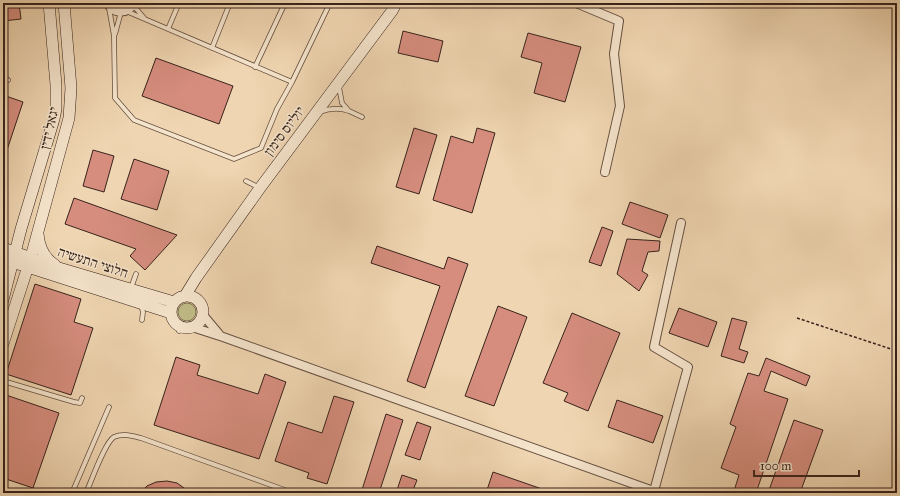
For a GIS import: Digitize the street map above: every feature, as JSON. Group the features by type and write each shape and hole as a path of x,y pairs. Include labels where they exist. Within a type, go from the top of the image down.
{"street":[{"name":"יגאל ידין","path":"4,296 11,258 56,109 56,85 49,3"},
{"name":"יגאל ידין","path":"3,344 38,232 70,110 71,88 64,3"},
{"path":"576,3 619,21 614,54 620,106 605,172"},
{"path":"108,4 116,11 123,12 133,4"},
{"name":"יוליוס סימון","path":"185,296 196,278 260,188 396,6"},
{"path":"223,337 203,316 202,305 198,301 194,298 185,296 181,297 173,308 174,321 184,328 223,337 657,492 688,367 654,348 681,224"},
{"path":"3,246 15,237 21,229"},
{"path":"20,291 26,284 40,276 58,272 41,249 38,232"},
{"name":"חלוצי התעשיה","path":"3,246 11,258 58,272 130,290 173,308"},
{"name":"חלוצי התעשיה","path":"58,272 136,302 173,308"},
{"path":"3,274 4,296"},
{"path":"196,278 195,288 198,301"},
{"path":"184,328 198,323 203,316"}],"lane":[{"path":"168,29 179,3"},
{"path":"212,48 230,3"},
{"path":"255,67 285,3"},
{"path":"108,4 114,36 114,98 134,120 234,159 261,148 277,109 292,82 330,3"},
{"path":"133,4 146,20"},
{"path":"114,36 123,12 168,29 292,82"},
{"path":"3,76 8,80"},
{"path":"339,84 342,103 349,111"},
{"path":"315,115 330,109 338,109 349,111 362,117"},
{"path":"246,181 260,188"},
{"path":"130,290 136,274"},
{"path":"136,302 140,304 142,308 142,320"},
{"path":"3,380 74,402 80,403 82,398"},
{"path":"72,493 109,406"},
{"path":"86,493 106,446 112,438 125,434 141,438 293,493"}],"path":[{"path":"797,318 897,350"}],"shaded area":[{"path":"183,303 191,303 196,308 194,319 191,321 183,321 178,316 178,308"}],"building":[{"path":"3,3 19,3 21,19 3,21"},
{"path":"403,31 443,41 438,62 398,53"},
{"path":"528,33 581,47 565,102 534,93 542,63 521,57"},
{"path":"156,58 233,86 219,124 142,96"},
{"path":"3,95 23,102 4,159 3,159"},
{"path":"414,128 437,135 419,194 396,187"},
{"path":"477,128 495,133 472,213 433,200 451,136 473,143"},
{"path":"93,150 114,156 104,192 83,186"},
{"path":"134,159 169,171 157,210 121,199"},
{"path":"74,198 177,235 145,270 130,256 136,249 65,224"},
{"path":"630,202 668,215 660,238 622,224"},
{"path":"602,227 613,231 601,266 589,262"},
{"path":"627,239 660,241 659,251 648,252 642,271 648,275 639,291 617,274"},
{"path":"377,246 444,269 448,257 468,264 425,388 407,381 440,286 371,263"},
{"path":"35,284 81,299 74,322 93,328 71,395 6,374"},
{"path":"498,306 527,317 494,406 465,396"},
{"path":"679,308 717,322 708,347 669,333"},
{"path":"572,313 620,333 588,411 564,401 568,393 543,383"},
{"path":"732,318 747,322 739,349 748,352 744,363 721,356"},
{"path":"176,357 200,365 197,375 258,394 265,374 286,382 259,459 154,425"},
{"path":"766,358 810,376 806,386 771,371 764,391 788,399 756,493 739,493 734,491 739,475 721,468 736,427 730,424 748,373 759,376"},
{"path":"3,394 59,413 33,488 3,478"},
{"path":"334,396 354,402 327,484 307,478 309,473 275,461 288,422 322,433"},
{"path":"617,400 663,416 653,443 608,427"},
{"path":"386,414 403,420 379,493 361,493"},
{"path":"794,420 823,430 800,493 768,493"},
{"path":"417,422 431,427 420,460 405,455"},
{"path":"493,472 542,489 541,493 486,493"},
{"path":"402,475 417,480 412,493 396,493"},
{"path":"896,477 897,493 891,493"},
{"path":"167,481 177,483 191,493 140,493 147,486 156,482"}]}
